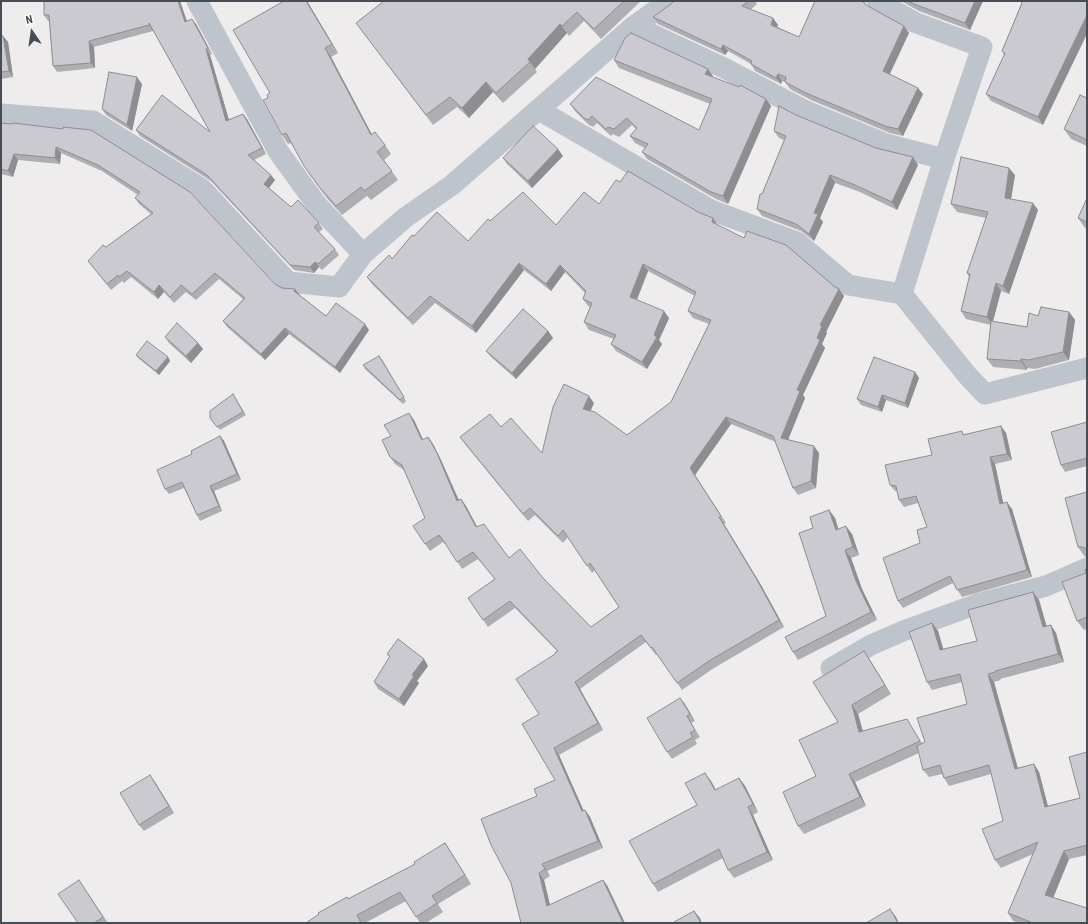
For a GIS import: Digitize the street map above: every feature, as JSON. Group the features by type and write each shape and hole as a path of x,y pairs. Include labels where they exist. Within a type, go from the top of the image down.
{"street":[{"path":"197,1 278,151 317,205 363,254"},
{"path":"1,114 93,121 202,189 288,282 339,287 363,254 406,217 452,185 634,26 669,1"},
{"path":"877,1 914,22 982,47 944,159 902,294"},
{"path":"634,26 724,68 806,111 886,144 944,159"},
{"path":"539,110 711,210 797,242 848,285 902,294 967,375 985,394 1087,368"},
{"path":"831,668 871,645 903,631 977,604 1046,586 1087,568"}],"building":[{"path":"44,1 178,1 185,22 192,19 208,48 206,49 226,121 243,114 262,148 248,155 271,175 264,184 291,207 298,200 319,223 314,227 335,249 318,264 315,262 310,267 290,265 207,175 136,130 162,95 210,132 149,23 149,25 89,41 91,63 53,66 49,15 44,15"},
{"path":"284,1 306,1 332,44 325,48 371,135 375,132 385,145 377,152 392,171 364,191 361,187 336,206 320,188 304,166 286,133 282,135 263,100 268,98 267,95 270,93 233,30"},
{"path":"384,1 624,1 594,29 577,12 562,26 560,24 528,59 530,62 496,93 486,82 462,108 450,97 426,115 356,23"},
{"path":"674,1 748,1 742,6 773,18 771,25 799,37 815,1 862,1 866,5 904,26 883,71 918,88 898,129 885,126 806,93 785,82 786,77 778,74 776,78 751,64 752,61 723,45 721,49 653,17"},
{"path":"908,1 975,1 965,23"},
{"path":"1021,1 1087,1 1087,15 1038,117 986,94 1005,53 1002,51 1022,3"},
{"path":"631,33 708,69 705,74 739,87 740,85 766,99 723,196 711,192 642,152 648,144 630,136 637,128 627,118 614,129 608,127 606,129 592,116 588,120 584,118 570,104 596,77 699,130 712,99 614,60 625,38"},
{"path":"1,36 3,36 9,71 1,72"},
{"path":"109,72 137,77 127,125 102,109"},
{"path":"1080,95 1087,98 1087,140 1064,129"},
{"path":"779,106 796,115 876,148 913,157 892,202 830,175 814,213 818,214 809,234 796,224 757,209 760,194 762,194 786,136 774,131"},
{"path":"1,123 91,130 190,192 275,284 282,288 295,289 294,291 326,316 336,303 365,324 335,367 285,328 261,354 223,321 245,298 215,273 192,294 181,285 170,297 159,285 154,292 127,271 119,277 118,275 107,284 88,261 103,245 106,247 153,213 135,198 140,192 98,165 56,147 55,158 14,154 8,171 1,169"},
{"path":"533,126 558,149 528,181 503,158"},
{"path":"961,157 1009,168 1005,198 1033,203 1003,286 996,283 987,317 961,311 970,274 967,273 988,212 951,204"},
{"path":"628,171 700,213 713,218 712,222 744,238 747,231 786,245 839,289 820,325 822,326 817,338 820,340 797,390 800,391 781,438 814,446 811,481 793,488 773,436 726,417 690,468 721,516 719,517 756,578 779,620 709,661 677,683 652,647 651,648 641,635 575,682 598,723 554,748 582,811 585,810 598,841 542,864 545,869 539,873 547,906 603,880 623,923 521,923 511,883 491,845 481,819 537,796 534,789 555,780 522,724 539,714 516,679 558,651 510,601 483,620 468,598 495,579 473,552 457,562 439,535 425,544 413,526 425,518 402,465 390,457 382,440 391,436 384,425 409,413 422,440 428,437 437,453 457,501 461,499 476,527 484,524 509,558 520,549 543,578 591,627 619,607 590,563 587,566 563,530 558,536 530,508 523,514 460,437 490,414 501,427 511,418 542,453 553,407 564,384 589,396 583,409 595,412 627,435 671,402 711,320 688,311 696,292 643,264 630,297 664,311 654,335 657,337 642,362 611,344 616,335 584,322 592,303 583,299 586,291 560,265 546,284 519,263 472,326 430,296 408,318 367,277 389,255 392,259 412,235 414,236 437,212 468,241 488,219 490,221 523,192 556,225 584,192 599,204 616,180 620,182"},
{"path":"1087,198 1087,222 1078,218"},
{"path":"1041,307 1069,312 1063,352 1029,360 1021,359 1021,361 987,359 991,321 1027,327 1029,313 1038,316"},
{"path":"523,309 548,331 512,373 486,351"},
{"path":"177,323 198,343 186,356 165,337"},
{"path":"147,341 168,357 156,371 136,355"},
{"path":"379,356 404,397 400,400 363,365"},
{"path":"874,357 915,372 905,403 882,395 878,407 857,399"},
{"path":"233,394 243,412 217,427 210,418 210,411"},
{"path":"1087,422 1087,458 1061,465 1051,432"},
{"path":"1001,426 1007,454 990,457 1000,504 1007,502 1027,570 957,590 950,576 898,601 883,558 920,543 917,530 927,527 916,496 899,500 896,486 890,485 885,465 932,455 928,439 962,431 963,435"},
{"path":"220,436 237,474 210,486 219,506 197,515 182,482 165,489 157,470 192,454 191,451"},
{"path":"1087,492 1087,549 1078,547 1065,498"},
{"path":"829,510 836,530 846,526 853,547 845,550 856,581 871,612 793,652 785,637 826,616 799,533 813,528 810,517"},
{"path":"1087,568 1087,617 1077,621 1062,582 1086,573 1085,570"},
{"path":"1033,592 1043,627 1051,625 1058,654 988,674 1015,769 1034,764 1045,807 1080,798 1069,757 1087,752 1087,845 1064,851 1045,895 1087,908 1087,923 1033,923 1008,913 1038,842 995,860 982,829 1003,821 989,765 944,778 940,765 923,770 917,746 925,742 917,718 967,704 960,674 927,682 909,632 932,623 940,650 977,641 968,610"},
{"path":"398,639 424,659 412,675 414,676 399,699 374,682 390,656 387,654"},
{"path":"864,651 885,685 852,705 859,732 907,719 920,741 849,774 860,797 798,826 783,792 816,776 799,740 838,722 813,682"},
{"path":"680,698 690,714 687,716 695,730 690,733 693,737 667,752 647,718"},
{"path":"705,773 715,790 739,778 753,804 748,807 767,852 728,870 719,849 653,884 629,841 697,805 685,783"},
{"path":"150,775 169,806 139,825 120,793"},
{"path":"445,843 465,875 432,896 437,903 416,917 400,892 357,915 361,923 306,923 319,914 318,913 347,897 348,899 415,864 414,862"},
{"path":"79,880 103,917 94,923 78,923 58,894"},
{"path":"890,909 898,923 866,923"},
{"path":"694,911 701,923 674,923 674,922"}]}
